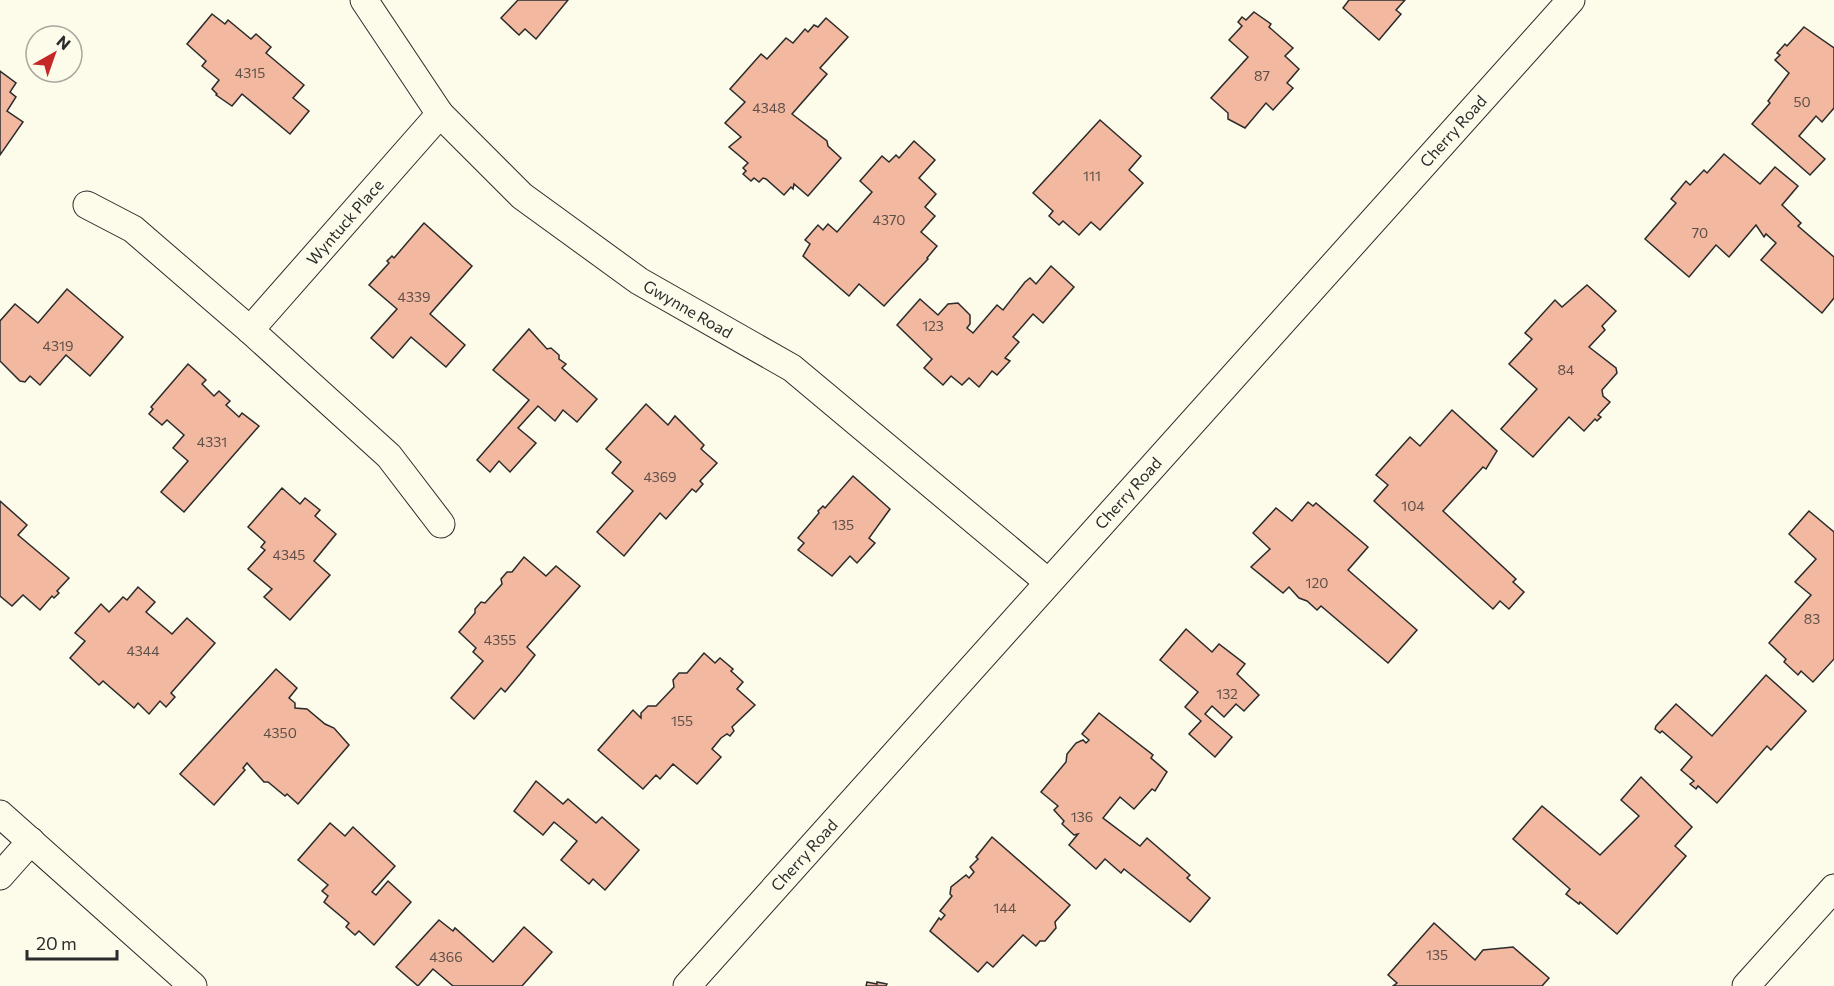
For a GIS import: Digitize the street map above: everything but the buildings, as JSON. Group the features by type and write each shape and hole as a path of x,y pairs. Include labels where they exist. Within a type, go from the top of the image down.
{"street":[{"name":"Gwynne Road","path":"364,0 440,114 522,196 639,281 792,368 1048,582"},
{"name":"Cherry Road","path":"687,986 1571,0"},
{"name":"Wyntuck Place","path":"250,330 440,114"},
{"path":"87,205 133,229 250,330 389,456 441,525"},
{"path":"0,814 193,986"},
{"path":"0,876 31,841"},
{"path":"1746,986 1834,888"}]}
